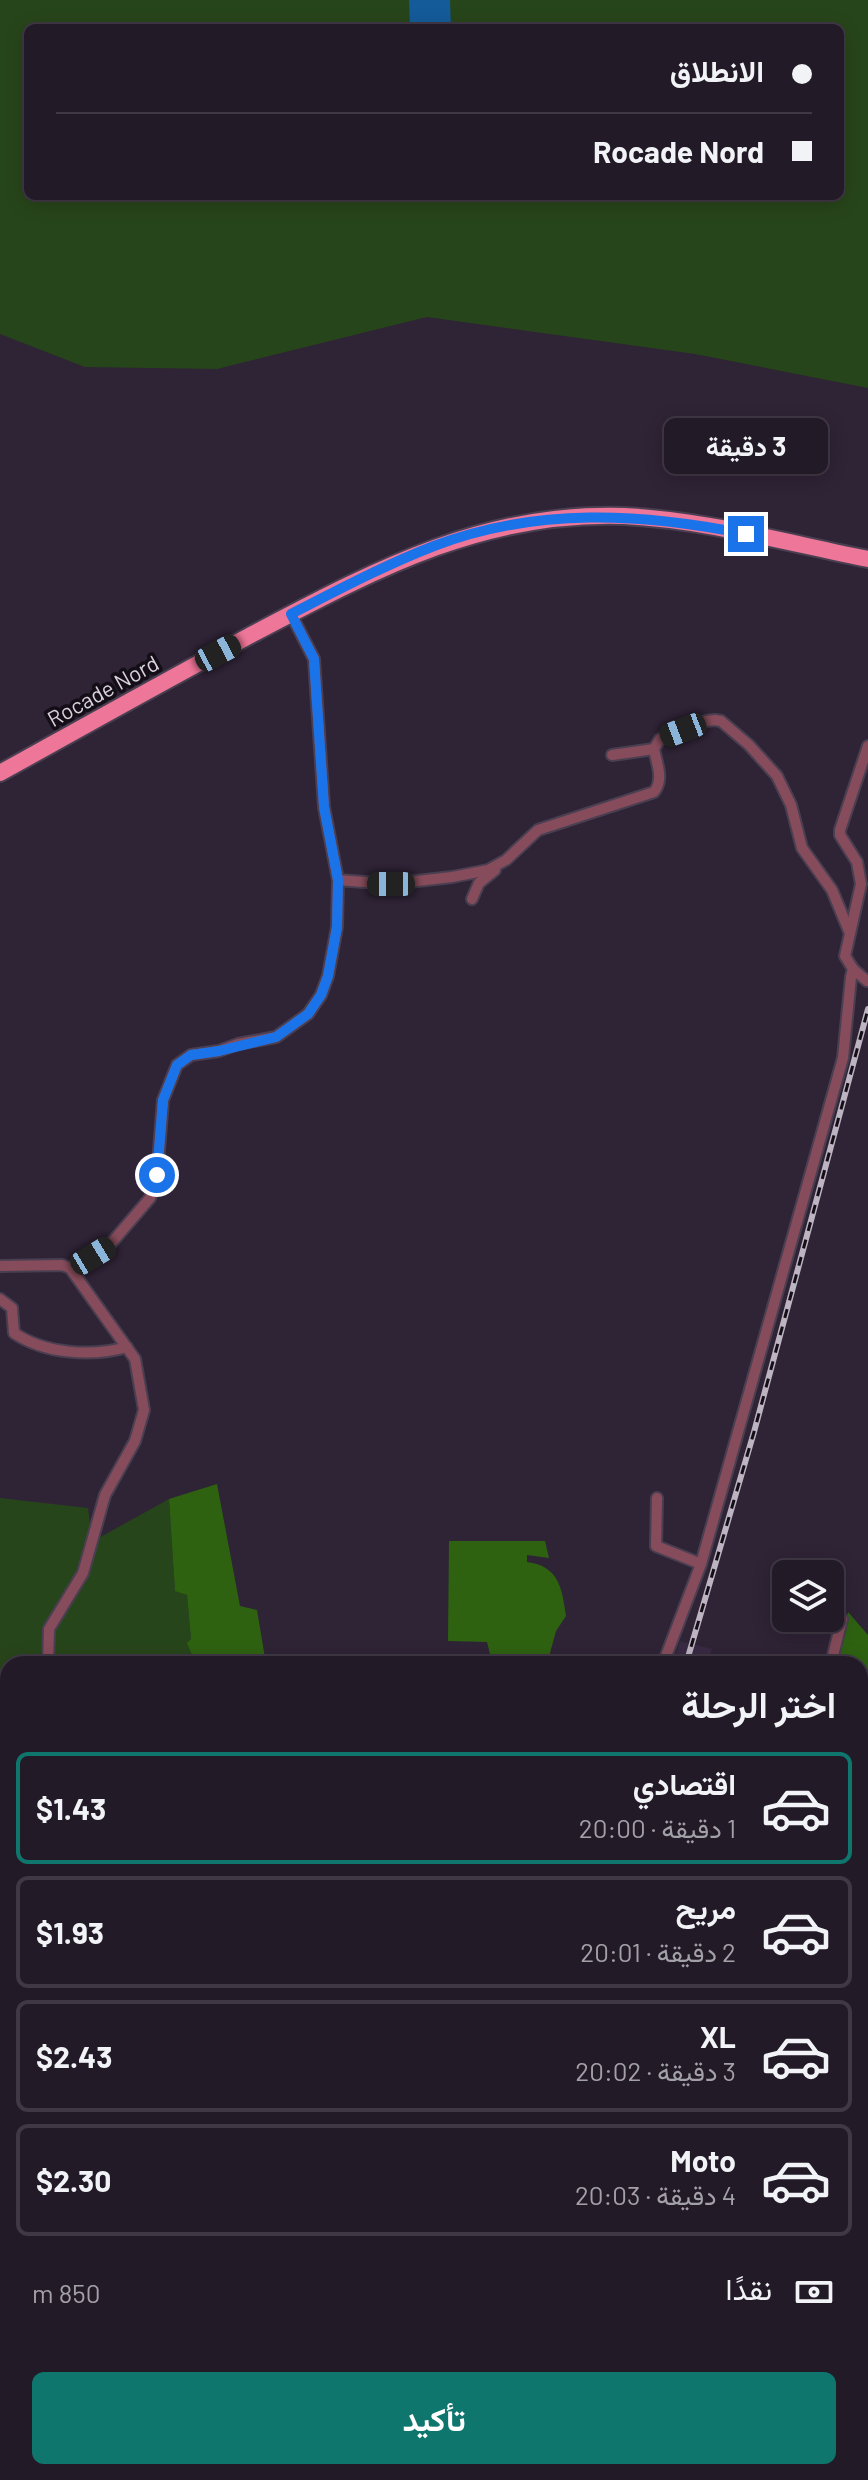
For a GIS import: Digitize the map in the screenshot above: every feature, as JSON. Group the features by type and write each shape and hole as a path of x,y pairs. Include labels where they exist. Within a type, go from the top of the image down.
{"highway":[{"name":"Rocade Nord","path":"0,773 291,614 433,546 489,530 572,518 623,516 697,524 868,559"}],"street":[{"path":"70,1268 108,1247 150,1198 157,1175 163,1100 177,1065 191,1055 276,1037 308,1014 321,995 335,948 338,880 324,807 314,659 291,614"},
{"path":"472,899 479,883 538,830 654,792 660,773 654,749 660,739 715,720 721,721 749,745 777,776 791,805 802,848 832,890 849,931"},
{"path":"867,981 853,969 845,956 861,884 860,872 840,830 868,746"},
{"path":"612,755 654,749"},
{"path":"338,880 391,884 452,877 488,870 500,864"},
{"path":"666,1656 701,1564 843,1058 853,969"},
{"path":"0,1266 62,1265 70,1268 135,1359 139,1375 144,1419 105,1495 83,1573 49,1629 48,1656"},
{"path":"0,1299 12,1308 14,1333 39,1344 67,1351 112,1351 127,1347"},
{"path":"657,1498 656,1546 701,1564"},
{"path":"833,1656 839,1632"}],"shaded area":[{"path":"680,1641 712,1649 710,1656 675,1656"}],"green space":[{"path":"0,0 868,0 868,388 695,354 427,317 217,369 85,367 0,334"},
{"path":"217,1484 240,1606 257,1610 265,1656 193,1656 187,1643 191,1639 187,1595 175,1591 169,1499"},
{"path":"0,1498 88,1508 92,1538 40,1656 0,1656"},
{"path":"169,1499 175,1590 187,1595 191,1639 188,1643 193,1656 44,1656 95,1540"},
{"path":"449,1541 545,1541 549,1558 527,1555 527,1562 538,1564 552,1573 563,1596 566,1616 556,1631 549,1656 498,1656 490,1654 487,1642 448,1641"},
{"path":"848,1612 868,1635 868,1656 840,1656"}],"water":[{"path":"409,0 450,0 451,24 410,24"}],"railway":[{"path":"688,1656 754,1432 868,1009"}],"route":[{"path":"157,1175 163,1100 177,1065 191,1055 276,1037 293,1026 308,1014 321,995 335,948 338,880 319,765 316,673 310,648 291,614 433,546 489,530 572,518 623,516 697,524 746,534"}]}
